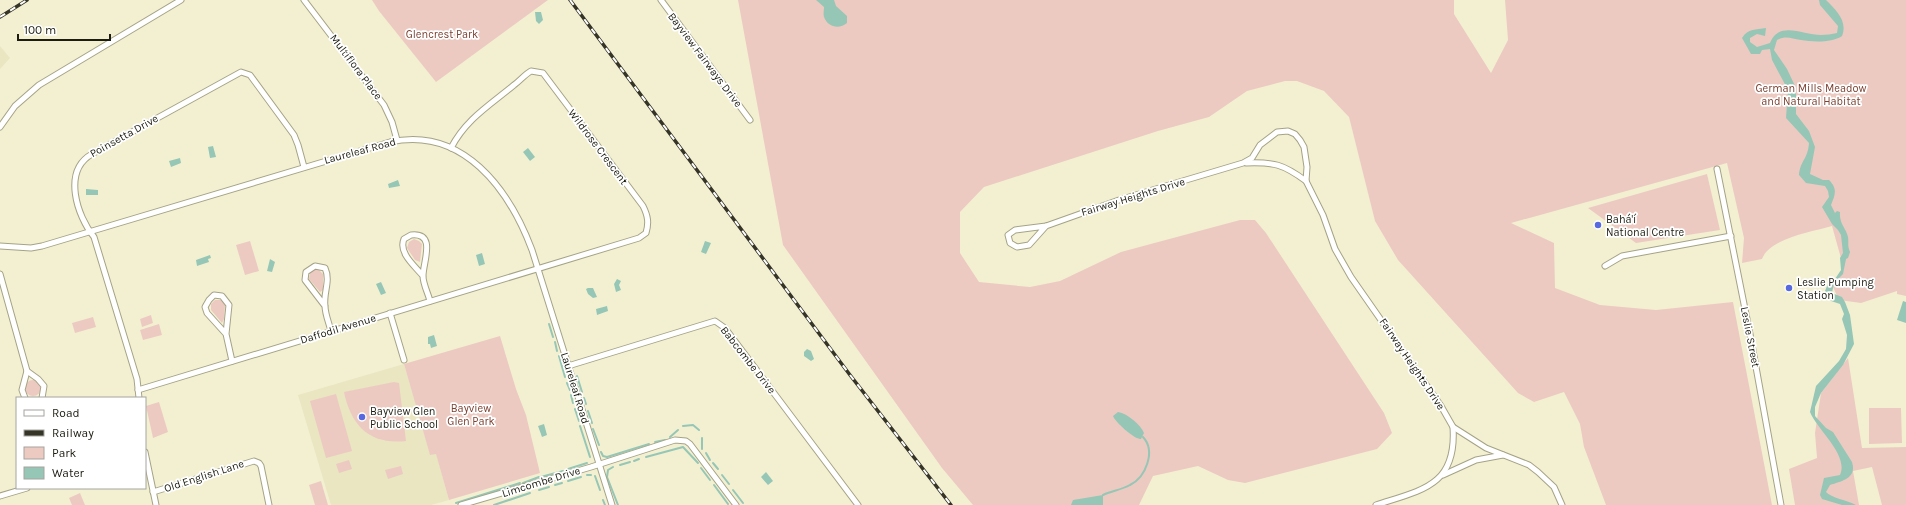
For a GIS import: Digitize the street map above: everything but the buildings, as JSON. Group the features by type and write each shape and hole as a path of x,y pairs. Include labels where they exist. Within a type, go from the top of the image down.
{"street":[{"path":"0,127 15,106 39,85 182,0"},
{"name":"Multiflora Place","path":"304,0 384,105 392,122 397,140"},
{"name":"Bayview Fairways Drive","path":"661,0 750,120"},
{"name":"Wildrose Crescent","path":"452,148 458,136 470,121 516,85 525,75 531,71 543,73 647,214 648,227 646,233 639,238 538,268"},
{"name":"Poinsetta Drive","path":"139,397 137,379 94,237 85,226 75,195 77,171 83,160 238,73 244,73 250,75 294,135 304,167"},
{"name":"Fairway Heights Drive","path":"1046,226 1029,245 1017,247 1010,243 1008,236 1015,230 1046,226 1119,200 1243,163 1252,158 1260,144 1277,132 1288,131 1295,134 1304,147 1307,167 1306,181"},
{"name":"Laureleaf Road","path":"0,246 36,247 90,233 397,140 427,141 452,148 479,165 497,186 524,230 538,268 598,465 612,505"},
{"name":"Fairway Heights Drive","path":"1243,163 1269,162 1291,170 1306,181 1324,215 1330,240 1351,278 1441,406 1453,427 1486,448 1529,465 1547,479 1554,487 1562,505"},
{"name":"Leslie Street","path":"1717,169 1731,236 1781,505"},
{"path":"423,276 404,253 402,248 404,239 411,235 421,236 427,246 423,276 430,301"},
{"path":"1605,266 1622,256 1731,236"},
{"path":"325,306 305,280 306,272 315,266 325,268 327,272 328,279 325,306 331,331"},
{"name":"Daffodil Avenue","path":"138,390 538,268"},
{"path":"0,274 27,371 22,390 25,397"},
{"path":"226,334 211,318 205,307 208,300 214,295 222,296 229,304 226,334 232,361"},
{"path":"390,313 404,360"},
{"name":"Babcombe Drive","path":"568,366 715,321 725,328 858,505"},
{"path":"27,371 38,379 44,386 42,397"},
{"path":"1376,505 1425,489 1440,476 1450,463 1453,455 1453,427"},
{"path":"598,465 675,440 686,441 696,451 736,505"},
{"path":"1440,476 1476,460 1504,455"},
{"path":"146,456 156,505"},
{"name":"Old English Lane","path":"153,492 254,461 259,463 261,466 269,505"},
{"name":"Limcombe Drive","path":"461,505 483,502 598,465"},
{"path":"0,496 24,489"}],"shaded area":[{"path":"0,46 10,58 0,69"},
{"name":"Bayview Glen Public School","path":"404,364 430,454 436,453 449,500 431,505 331,505 298,395"}],"green space":[{"name":"Glencrest Park","path":"372,0 548,0 436,82 379,11"},
{"name":"German Mills Meadow and Natural Habitat","path":"738,0 1454,0 1454,14 1491,73 1508,40 1505,0 1906,0 1906,296 1897,294 1897,291 1861,303 1839,300 1832,285 1844,269 1832,226 1782,241 1766,252 1762,259 1742,263 1744,238 1727,163 1511,223 1554,243 1555,288 1600,305 1656,310 1733,302 1772,505 1606,505 1584,447 1580,424 1564,392 1534,402 1518,393 1398,260 1375,221 1349,117 1324,91 1297,81 1285,81 1247,91 1209,117 1158,131 984,187 960,212 960,253 979,282 1030,287 1060,281 1121,252 1240,220 1255,220 1266,233 1384,413 1392,433 1377,449 1245,483 1228,480 1198,466 1153,476 1139,505 973,505 942,468 783,245"},
{"path":"1707,174 1720,230 1636,243 1588,208"},
{"path":"414,239 422,244 420,262 415,260 407,248 409,242"},
{"path":"250,241 259,271 245,275 236,245"},
{"path":"314,270 319,270 323,274 323,290 320,292 309,279 310,273"},
{"path":"215,300 221,300 225,305 224,319 222,323 211,310 211,304"},
{"path":"151,315 153,323 142,327 140,319"},
{"path":"93,317 96,327 75,333 72,323"},
{"path":"159,324 162,335 143,340 140,330"},
{"name":"Bayview Glen Park","path":"500,336 516,389 526,415 540,473 449,500 436,454 430,455 404,364"},
{"path":"1848,358 1862,448 1906,447 1906,505 1882,505 1872,467 1853,471 1859,505 1795,505 1789,469 1817,458 1815,433 1821,393"},
{"path":"33,380 40,385 41,388 36,395 33,396 26,391 25,388 30,381"},
{"path":"394,382 399,383 406,441 382,440 364,431 357,424 352,415 344,392"},
{"path":"336,394 352,451 326,458 310,401"},
{"path":"159,402 168,432 153,438 146,406"},
{"path":"1869,408 1901,408 1902,443 1869,444"},
{"path":"349,460 352,469 339,473 336,464"},
{"path":"401,466 403,474 388,479 385,470"},
{"path":"321,481 328,505 315,505 309,485"},
{"path":"80,493 85,505 72,505 69,498"}],"water":[{"path":"816,0 834,0 836,6 847,16 847,23 838,27 828,23 824,17 824,7"},
{"path":"1819,0 1826,0 1840,16 1843,25 1842,36 1833,40 1822,41 1784,38 1777,40 1774,50 1787,69 1796,88 1796,114 1809,131 1815,147 1810,174 1823,180 1829,180 1834,186 1835,192 1831,205 1835,213 1837,211 1840,212 1841,220 1848,237 1850,252 1848,258 1846,259 1843,274 1834,283 1832,293 1842,297 1845,302 1850,315 1854,344 1843,365 1821,393 1815,407 1815,416 1826,428 1833,432 1852,462 1853,467 1851,475 1848,478 1830,485 1826,492 1832,496 1856,505 1842,505 1822,499 1820,495 1824,478 1840,475 1842,467 1837,451 1810,412 1816,386 1839,361 1846,349 1847,335 1842,319 1844,314 1840,304 1831,301 1825,291 1830,279 1835,279 1841,270 1840,258 1843,253 1841,235 1832,224 1822,207 1829,197 1825,186 1806,183 1799,175 1809,143 1786,118 1788,90 1772,60 1770,49 1762,50 1760,54 1751,54 1742,38 1747,32 1766,28 1765,36 1757,34 1750,38 1750,42 1757,47 1770,43 1774,36 1785,30 1821,35 1837,33 1838,26 1820,5"},
{"path":"535,12 541,12 543,20 539,24 536,21"},
{"path":"213,146 216,157 210,158 208,147"},
{"path":"528,148 535,157 530,161 523,152"},
{"path":"180,158 181,163 171,167 169,161"},
{"path":"398,180 400,186 389,188 388,184"},
{"path":"86,189 98,190 98,195 86,195"},
{"path":"705,241 711,243 706,254 701,252"},
{"path":"482,253 485,264 479,266 476,255"},
{"path":"210,255 211,258 208,259 209,262 197,266 196,260"},
{"path":"270,259 275,262 272,272 267,271"},
{"path":"617,279 621,281 619,285 621,290 616,292 614,284"},
{"path":"381,282 386,293 381,295 376,284"},
{"path":"593,288 597,297 593,298 588,294 586,289"},
{"path":"1903,301 1906,302 1906,323 1897,320"},
{"path":"607,306 608,311 597,315 596,309"},
{"path":"434,335 437,346 431,348 430,344 428,344 428,337"},
{"path":"807,349 811,351 814,359 811,361 804,356 804,352"},
{"path":"1118,412 1130,417 1140,426 1144,433 1141,439 1134,437 1117,422 1113,416"},
{"path":"544,424 547,435 542,437 538,426"},
{"path":"766,472 773,481 768,485 761,477"},
{"path":"1103,495 1103,505 1071,505 1073,500"}],"waterway":[{"path":"549,324 553,337"},
{"path":"555,342 557,351"},
{"path":"559,356 565,377"},
{"path":"577,376 582,392"},
{"path":"567,383 570,390"},
{"path":"571,395 573,403"},
{"path":"584,398 586,404"},
{"path":"575,409 579,421"},
{"path":"588,411 592,423"},
{"path":"683,426 693,425 699,430"},
{"path":"580,426 590,457"},
{"path":"593,429 599,445"},
{"path":"670,437 678,430"},
{"path":"1103,495 1130,485 1141,476 1145,470 1149,456 1149,449 1143,437"},
{"path":"702,438 702,449"},
{"path":"655,442 665,440"},
{"path":"601,452 603,456 607,457 649,444"},
{"path":"646,457 683,447 698,463"},
{"path":"706,453 710,460"},
{"path":"634,461 639,459"},
{"path":"620,465 630,462"},
{"path":"568,469 587,463"},
{"path":"713,463 718,469"},
{"path":"613,467 608,470 607,477 618,505"},
{"path":"701,468 710,480"},
{"path":"541,477 563,471"},
{"path":"722,475 729,484"},
{"path":"595,476 600,490"},
{"path":"523,483 539,477"},
{"path":"568,481 581,477"},
{"path":"456,503 520,483"},
{"path":"555,485 562,483"},
{"path":"714,485 728,504"},
{"path":"539,490 549,487"},
{"path":"733,490 743,503"},
{"path":"494,505 530,493"},
{"path":"603,500 605,505"}],"railway":[{"path":"0,17 27,0"},
{"path":"570,0 850,375 951,505"}],"place":[{"name":"Bahá'í National Centre","path":"1598,225"},
{"name":"Leslie Pumping Station","path":"1789,288"},
{"name":"Bayview Glen Public School","path":"362,417"}]}
